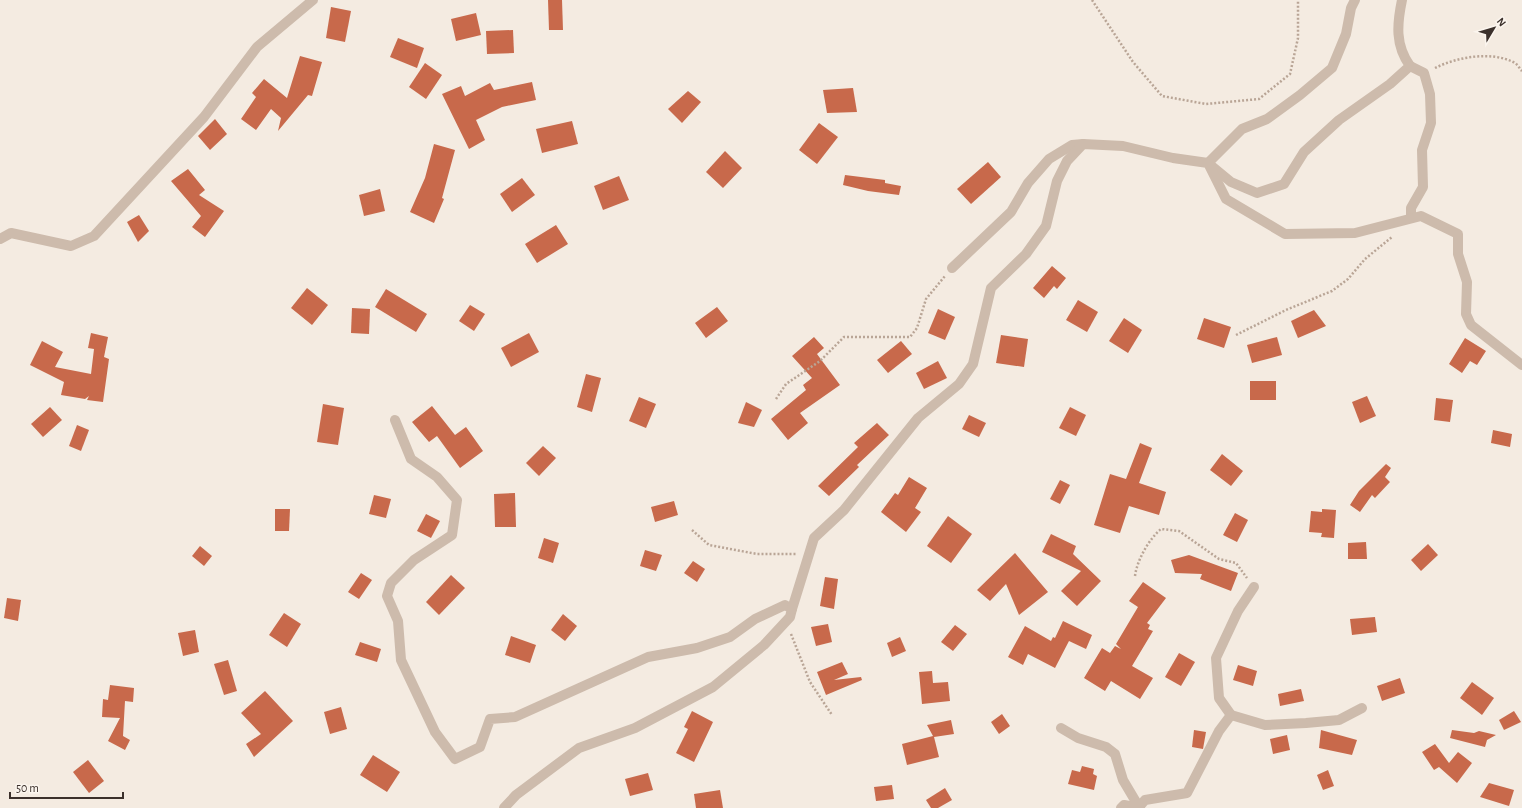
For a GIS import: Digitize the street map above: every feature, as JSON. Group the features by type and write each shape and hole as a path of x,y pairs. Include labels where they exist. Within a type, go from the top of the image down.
{"street":[{"path":"0,239 11,233 71,246 94,236 204,117 256,47 313,0"},
{"path":"1208,163 1242,129 1267,119 1300,95 1332,68 1346,34 1351,8 1355,0"},
{"path":"1402,0 1398,37 1402,55 1410,66 1424,73 1430,94 1431,123 1422,150 1423,187 1411,208 1411,218"},
{"path":"952,268 1011,212 1028,183 1049,159 1072,145 1083,144 1122,146 1173,158 1208,163 1231,182 1258,193 1284,184 1304,152 1339,120 1390,84 1410,66"},
{"path":"504,808 516,795 579,748 635,728 712,688 764,645 790,617 814,538 844,510 918,418 959,384 973,364 991,288 1026,254 1046,226 1057,181 1067,161 1083,144"},
{"path":"1208,163 1226,199 1285,234 1355,233 1421,216 1458,234 1458,254 1467,282 1466,314 1472,325 1522,365"},
{"path":"394,420 411,459 437,477 457,500 452,535 414,560 391,583 387,596 398,621 401,660 435,732 455,759 480,748 490,719 515,717 648,657 697,648 730,637 755,619 785,605 792,609"},
{"path":"1254,588 1238,611 1216,658 1219,698 1231,715 1265,725 1306,723 1339,720 1362,708"},
{"path":"1140,807 1145,800 1169,798 1187,793 1219,731 1231,715"},
{"path":"1061,728 1078,738 1106,747 1115,754 1123,780 1140,807"},
{"path":"1121,808 1124,805 1140,807"}],"path":[{"path":"1092,0 1133,62 1162,96 1206,104 1258,99 1290,74 1298,38 1298,0"},
{"path":"1424,73 1450,61 1494,56 1514,62 1522,70"},
{"path":"1236,335 1286,310 1332,291 1348,279 1365,259 1387,242 1411,218"},
{"path":"776,398 786,384 820,361 844,338 875,336 910,337 917,328 926,299 952,268"},
{"path":"1135,576 1136,565 1156,533 1162,528 1179,531 1219,559 1236,563 1254,588"},
{"path":"692,530 709,545 757,554 809,553"},
{"path":"792,609 790,634 810,682 832,715"}],"building":[{"path":"548,0 562,0 563,30 549,30"},
{"path":"331,7 351,11 345,42 326,38"},
{"path":"476,13 481,35 456,41 451,19"},
{"path":"513,30 514,53 487,54 486,31"},
{"path":"398,38 424,48 417,68 390,57"},
{"path":"300,56 322,62 312,96 308,95 278,131 281,118 271,109 256,130 241,119 256,97 252,93 264,79 287,98"},
{"path":"425,63 442,75 426,99 409,87"},
{"path":"532,82 536,100 502,107 476,120 485,140 469,149 442,94 461,86 465,96 490,83 494,90"},
{"path":"853,88 857,112 827,113 823,90"},
{"path":"688,91 701,102 682,123 668,109"},
{"path":"215,119 227,134 210,150 198,136"},
{"path":"572,121 578,144 542,153 536,129"},
{"path":"819,123 838,137 817,164 799,150"},
{"path":"434,144 455,150 442,198 444,199 434,223 410,212 425,178"},
{"path":"725,151 742,168 723,188 706,172"},
{"path":"988,162 1001,177 971,204 957,189"},
{"path":"188,169 205,190 199,195 224,211 205,237 192,227 201,216 171,181"},
{"path":"845,175 885,180 885,183 901,186 899,195 868,191 843,185"},
{"path":"619,176 629,200 603,210 594,186"},
{"path":"522,178 535,195 512,212 500,194"},
{"path":"380,189 385,211 364,216 359,195"},
{"path":"139,215 149,231 138,242 127,222"},
{"path":"556,225 568,244 537,263 525,244"},
{"path":"1052,266 1066,278 1057,289 1054,286 1044,298 1033,288"},
{"path":"307,288 328,305 312,325 291,308"},
{"path":"386,289 427,314 416,332 375,307"},
{"path":"1078,300 1098,312 1087,332 1066,320"},
{"path":"470,305 485,314 474,331 459,321"},
{"path":"717,307 728,321 706,338 695,323"},
{"path":"352,308 370,309 369,334 351,333"},
{"path":"938,309 955,317 945,340 928,333"},
{"path":"1314,310 1326,326 1298,338 1291,321"},
{"path":"1124,318 1142,330 1128,353 1109,341"},
{"path":"1204,318 1231,327 1224,348 1197,339"},
{"path":"91,333 108,337 104,357 109,359 103,402 87,400 89,396 85,399 61,395 64,382 30,365 42,341 63,352 55,367 91,374 94,349 88,348"},
{"path":"529,333 539,352 511,367 501,348"},
{"path":"1001,335 1028,339 1024,367 996,363"},
{"path":"814,337 824,348 817,354 840,385 800,413 808,423 788,440 771,419 806,390 803,385 812,378 792,356"},
{"path":"1277,337 1282,355 1252,363 1247,345"},
{"path":"1465,338 1486,351 1477,365 1470,361 1462,373 1449,364"},
{"path":"901,341 912,354 888,373 877,360"},
{"path":"938,361 947,378 924,389 916,373"},
{"path":"586,374 601,378 592,412 577,407"},
{"path":"1250,381 1276,381 1276,400 1250,400"},
{"path":"1367,396 1376,416 1360,423 1352,402"},
{"path":"639,397 656,404 646,428 629,421"},
{"path":"1436,398 1453,400 1450,422 1434,420"},
{"path":"746,402 762,410 754,427 738,423"},
{"path":"323,404 344,408 338,445 317,442"},
{"path":"432,406 455,435 466,427 483,451 460,468 437,436 429,442 412,422"},
{"path":"50,407 62,420 43,437 31,424"},
{"path":"1070,407 1086,415 1076,436 1059,428"},
{"path":"969,415 986,423 979,437 962,429"},
{"path":"877,423 889,435 857,465 859,467 829,496 818,486 858,447 854,443"},
{"path":"77,425 89,430 81,451 69,446"},
{"path":"1493,430 1512,434 1510,447 1491,443"},
{"path":"1140,443 1152,448 1139,483 1166,492 1159,515 1129,506 1120,533 1094,525 1110,474 1126,479"},
{"path":"543,446 556,458 539,476 526,463"},
{"path":"1222,454 1243,471 1231,486 1210,470"},
{"path":"1386,464 1391,468 1385,477 1390,482 1375,498 1372,495 1360,512 1350,505 1359,491"},
{"path":"909,477 927,488 915,508 921,512 906,532 881,512 895,493 898,495"},
{"path":"1060,480 1070,485 1060,504 1050,499"},
{"path":"515,493 516,527 495,527 494,494"},
{"path":"374,495 391,499 386,518 369,514"},
{"path":"674,501 678,515 655,522 651,507"},
{"path":"275,509 290,509 289,531 275,531"},
{"path":"1322,509 1336,510 1334,538 1321,537 1322,533 1309,532 1311,511 1322,512"},
{"path":"1235,513 1248,520 1237,542 1223,535"},
{"path":"426,514 440,521 431,538 417,531"},
{"path":"948,516 972,534 951,563 927,546"},
{"path":"1051,534 1076,546 1073,554 1101,581 1077,606 1061,591 1081,571 1042,552"},
{"path":"544,538 559,543 553,563 538,558"},
{"path":"1366,542 1367,559 1348,559 1348,543"},
{"path":"1428,544 1438,555 1421,571 1411,560"},
{"path":"200,546 212,556 204,566 192,556"},
{"path":"645,550 662,555 656,571 640,566"},
{"path":"1015,553 1048,592 1019,615 1006,584 990,601 977,590"},
{"path":"1189,555 1238,573 1231,591 1200,579 1202,574 1175,573 1171,560"},
{"path":"693,561 705,569 697,582 684,573"},
{"path":"361,573 372,580 359,599 348,592"},
{"path":"451,575 465,588 439,615 426,602"},
{"path":"825,577 838,579 834,609 820,606"},
{"path":"1143,582 1166,598 1147,623 1150,625 1148,629 1153,631 1132,666 1153,678 1140,699 1111,681 1105,691 1084,678 1102,648 1110,653 1115,646 1121,649 1116,644 1138,607 1129,601"},
{"path":"7,598 21,600 18,621 4,618"},
{"path":"284,613 301,624 287,647 269,635"},
{"path":"563,614 577,626 565,641 551,630"},
{"path":"1375,617 1377,632 1352,635 1350,619"},
{"path":"1063,621 1092,635 1086,649 1069,641 1055,668 1028,654 1023,665 1008,657 1025,626 1051,641 1053,637 1055,638"},
{"path":"828,624 832,642 816,646 811,627"},
{"path":"955,625 967,634 953,651 941,642"},
{"path":"195,630 199,652 183,656 178,633"},
{"path":"511,636 536,645 530,663 505,655"},
{"path":"900,637 906,651 892,657 887,643"},
{"path":"360,642 381,649 377,662 355,655"},
{"path":"1179,653 1195,662 1181,686 1165,677"},
{"path":"228,660 237,691 224,695 214,664"},
{"path":"842,662 848,674 834,680 861,677 862,680 826,695 817,672"},
{"path":"1238,665 1257,671 1253,686 1233,680"},
{"path":"932,671 933,683 948,682 950,701 922,704 919,672"},
{"path":"1400,678 1405,693 1382,701 1377,686"},
{"path":"1472,682 1494,698 1482,715 1460,698"},
{"path":"110,685 134,688 133,702 125,701 123,736 130,740 125,750 108,741 120,718 102,717 103,699 108,700"},
{"path":"1301,689 1304,701 1280,706 1278,694"},
{"path":"265,691 293,721 254,757 246,744 261,734 241,713"},
{"path":"341,707 347,729 330,734 324,712"},
{"path":"692,711 713,722 694,762 676,753 688,729 684,727"},
{"path":"1514,711 1521,722 1504,730 1499,720"},
{"path":"1002,714 1010,726 999,734 991,722"},
{"path":"951,720 954,734 934,737 939,757 907,765 902,744 933,736 927,725"},
{"path":"1194,730 1206,732 1203,749 1192,747"},
{"path":"1321,730 1357,740 1352,755 1319,748"},
{"path":"1452,730 1474,733 1479,731 1496,735 1487,740 1485,747 1450,738"},
{"path":"1287,735 1290,750 1273,754 1270,739"},
{"path":"1435,744 1449,763 1458,752 1472,763 1457,783 1439,767 1434,770 1422,752"},
{"path":"373,755 400,772 387,792 360,775"},
{"path":"88,760 104,781 89,793 73,772"},
{"path":"1082,766 1094,769 1093,774 1097,776 1094,790 1068,784 1072,770 1080,772"},
{"path":"1328,770 1334,786 1323,790 1317,775"},
{"path":"648,773 653,790 630,796 625,779"},
{"path":"1489,783 1514,790 1509,806 1480,797"},
{"path":"892,785 894,799 876,801 874,787"},
{"path":"945,788 952,800 938,808 931,808 926,800"},
{"path":"720,790 723,808 696,808 694,794"}]}
